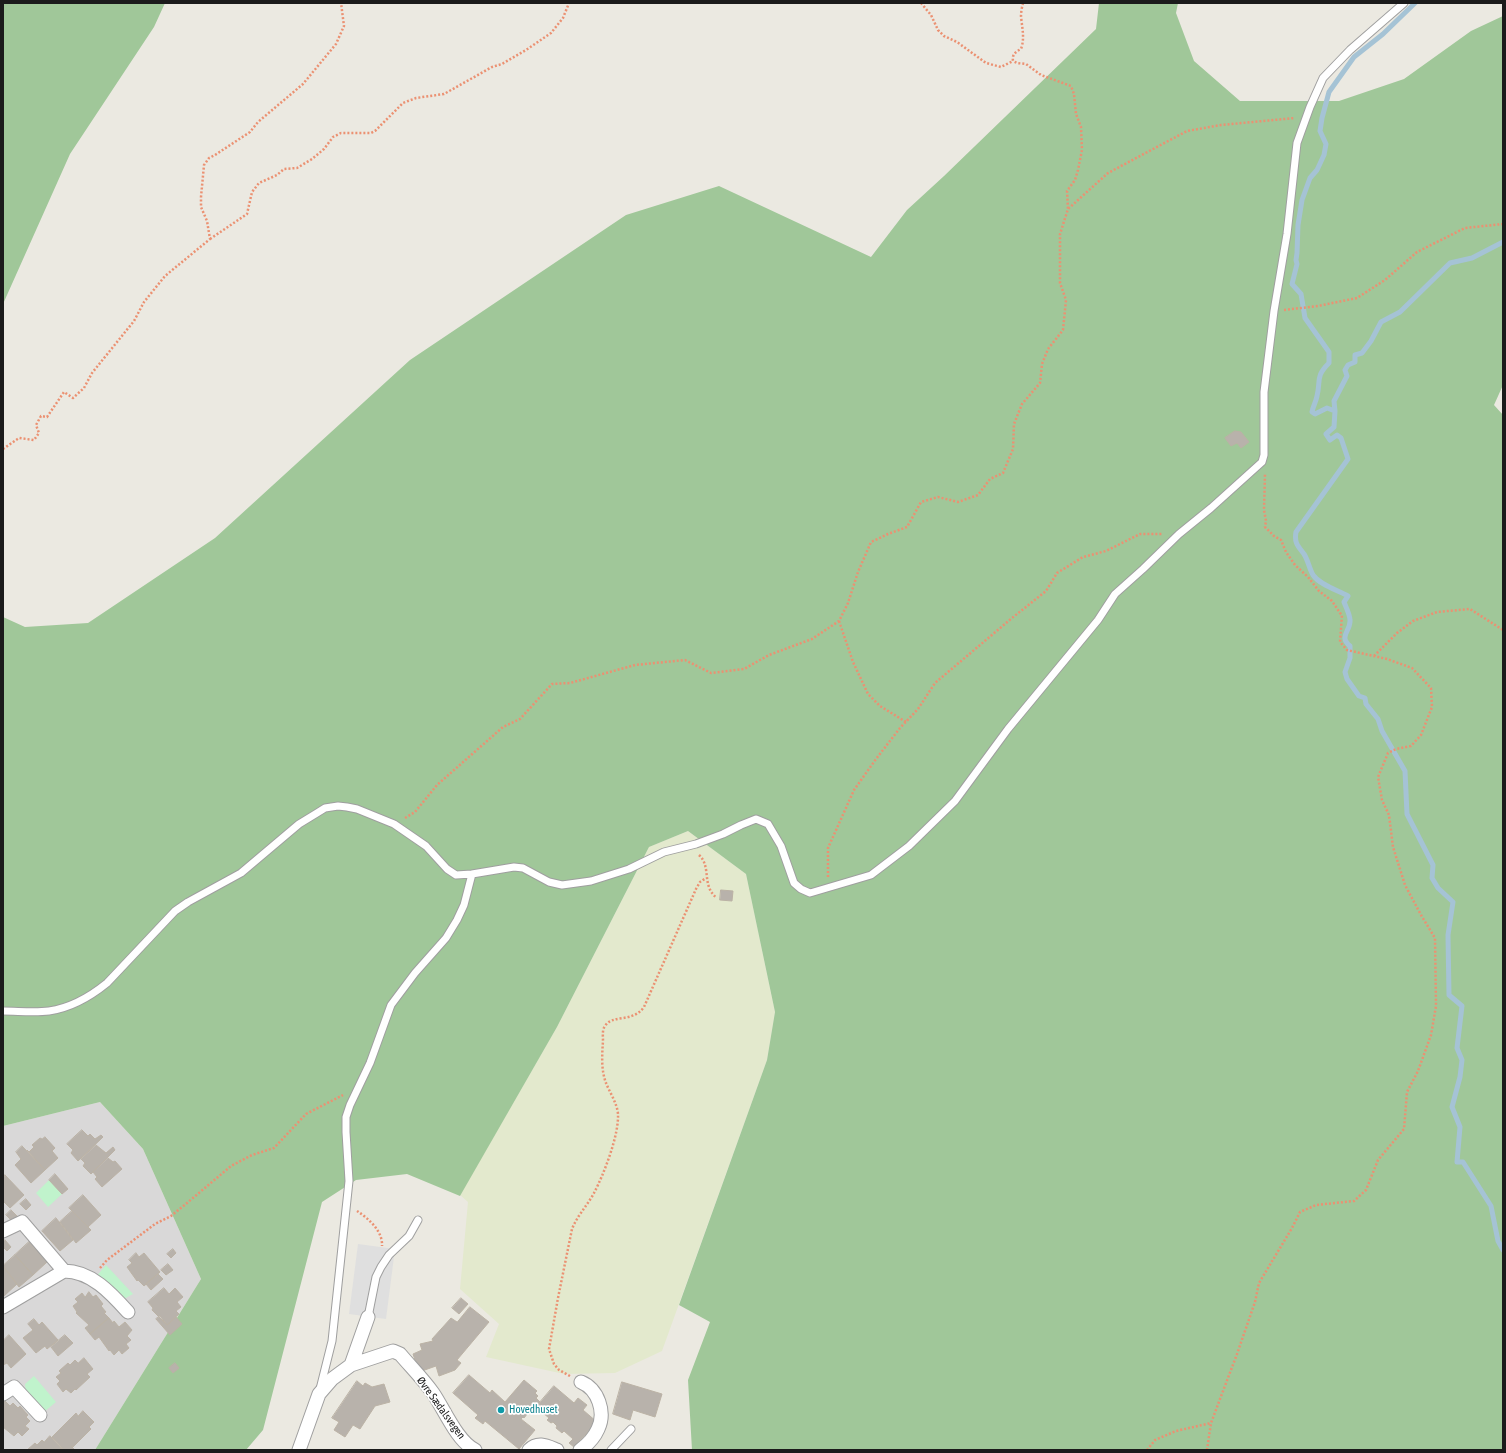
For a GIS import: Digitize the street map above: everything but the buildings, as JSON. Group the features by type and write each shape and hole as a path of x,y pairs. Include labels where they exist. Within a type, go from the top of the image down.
{"street":[{"path":"3,1232 22,1222 64,1271"},
{"path":"3,1307 64,1271 81,1273 90,1278 117,1300 128,1312"},
{"path":"351,1365 368,1318"},
{"name":"Øvre Sædalsvegen","path":"299,1450 319,1394 332,1379 351,1365 393,1351 400,1354 433,1393 448,1419 470,1449"},
{"path":"580,1450 587,1445 598,1429 601,1416 599,1402 594,1391 589,1385 581,1382"},
{"path":"3,1394 14,1387 40,1415"},
{"path":"529,1450 532,1447 541,1444 557,1450"}],"lane":[{"path":"3,1011 50,1011 81,1000 96,992 107,983 175,912 188,902 241,873 299,824 325,808 347,806 394,824 426,846 446,869 456,875 514,867 523,868 549,882 562,885 574,885 591,882 629,869 664,852 723,834 756,819 768,824 781,846 794,883 801,890 810,893 871,875 909,846 955,801 1008,729 1098,620 1115,594 1143,570 1179,534 1262,462 1264,455 1264,392 1274,311 1287,234 1297,142 1323,78 1350,50 1404,3"},
{"path":"319,1394 332,1341 350,1174 346,1117 355,1093 370,1063 391,1005 415,973 446,938 464,905 472,874"},
{"path":"368,1318 376,1277 380,1267 388,1255 410,1236 418,1220"},
{"path":"611,1450 632,1429"}],"path":[{"path":"210,239 207,221 201,206 204,165 209,158 250,132 258,122 304,84 336,44 344,26 341,3"},
{"path":"3,449 19,438 34,440 39,433 36,425 41,416 47,417 64,392 73,398 84,388 92,373 134,321 144,302 165,276 210,239 247,214 252,192 259,183 277,175 284,170 297,168 312,159 324,149 333,137 341,133 371,133 375,131 403,102 416,98 444,94 492,67 502,64 551,33 562,18 569,3"},
{"path":"394,824 415,812 437,785 503,727 520,719 552,684 570,683 635,665 685,660 711,673 744,669 769,655 812,639 839,621 848,603 858,572 871,542 907,527 921,502 938,498 958,502 978,495 990,478 1003,473 1013,449 1014,424 1022,404 1040,383 1042,364 1048,349 1063,330 1066,300 1060,283 1060,234 1068,208 1067,191 1075,180 1082,150 1081,127 1076,114 1074,94 1071,86 1041,75 1026,64 1012,61 1001,67 986,63 956,42 944,36 938,30 931,15 921,3"},
{"path":"1012,61 1012,57 1016,51 1021,49 1022,45 1024,34 1022,17 1023,3"},
{"path":"1068,208 1108,173 1187,131 1221,125 1287,120 1307,115"},
{"path":"1274,311 1318,306 1357,298 1385,280 1417,252 1465,228 1503,224"},
{"path":"1207,1450 1211,1423 1240,1347 1255,1302 1259,1283 1300,1212 1316,1205 1354,1201 1366,1190 1378,1160 1404,1129 1407,1092 1418,1071 1431,1035 1436,1006 1435,938 1405,885 1393,847 1389,815 1382,800 1378,777 1388,753 1396,749 1411,746 1421,735 1432,707 1431,688 1412,668 1387,659 1347,650 1340,642 1342,615 1332,601 1319,591 1297,567 1286,552 1281,540 1276,538 1265,527 1264,455"},
{"path":"827,888 828,848 854,790 876,759 918,709 936,683 1046,591 1058,573 1083,557 1106,551 1140,534 1179,534"},
{"path":"1374,656 1397,633 1413,621 1437,612 1470,609 1503,630"},
{"path":"839,621 853,662 868,694 880,706 906,722"},
{"path":"684,847 703,859 709,890 717,898"},
{"path":"581,1382 559,1370 551,1357 549,1349 572,1230 576,1219 593,1194 601,1177 617,1129 618,1114 616,1105 603,1071 602,1056 604,1028 614,1019 635,1016 640,1013 696,889 700,882 706,878"},
{"path":"90,1278 107,1260 155,1224 171,1216 231,1166 252,1155 274,1148 306,1114 338,1097 355,1093"},
{"path":"347,1204 365,1216 377,1231 382,1244 380,1267"},
{"path":"1147,1450 1155,1440 1176,1431 1211,1423"}],"shaded area":[{"path":"100,1102 143,1149 201,1279 95,1450 3,1450 3,1126"},
{"path":"358,1244 395,1249 386,1319 349,1314"}],"green space":[{"path":"3,3 165,3 154,27 70,154 3,304"},
{"path":"1099,3 1178,3 1176,13 1194,61 1240,101 1339,101 1404,79 1471,31 1503,16 1503,385 1494,405 1503,415 1503,1450 692,1450 688,1380 710,1322 679,1305 767,1060 775,1012 746,874 688,831 649,847 557,1027 460,1196 407,1174 356,1180 322,1202 263,1430 246,1450 95,1450 201,1279 143,1149 100,1102 3,1126 3,617 25,627 88,623 215,538 410,360 626,215 719,186 871,257 907,210 1096,29"},
{"path":"688,831 746,874 775,1012 767,1060 662,1351 615,1373 564,1374 486,1357 499,1324 460,1289 468,1202 460,1195 557,1027 649,847"},
{"path":"49,1180 62,1194 48,1207 36,1193"},
{"path":"106,1265 133,1294 124,1299 95,1278"},
{"path":"34,1376 56,1402 44,1412 26,1394 25,1384"}],"waterway":[{"path":"1415,3 1383,34 1354,57 1329,92 1320,131 1326,144 1324,155 1317,170 1310,178 1302,200 1298,225 1297,264 1292,284 1301,294 1305,318 1329,352 1329,363 1320,375 1317,398 1312,412 1315,414 1327,408 1335,411 1334,427 1326,434 1330,440 1337,435 1341,438 1348,459 1296,532 1296,539 1297,544 1305,556 1316,579 1348,596 1344,602 1349,613 1350,620 1345,636 1345,639 1350,646 1350,658 1345,672 1347,679 1359,696 1365,698 1366,704 1378,719 1382,731 1405,771 1407,814 1433,865 1432,878 1438,888 1453,902 1448,935 1449,995 1462,1006 1457,1048 1462,1060 1460,1077 1452,1107 1460,1127 1457,1162 1463,1162 1491,1206 1498,1241 1503,1250"},
{"path":"1335,411 1334,401 1347,376 1345,370 1348,365 1355,362 1355,355 1362,353 1371,341 1381,322 1400,312 1450,263 1472,258 1503,242"}],"place":[{"name":"Hovedhuset","path":"501,1410"}]}
